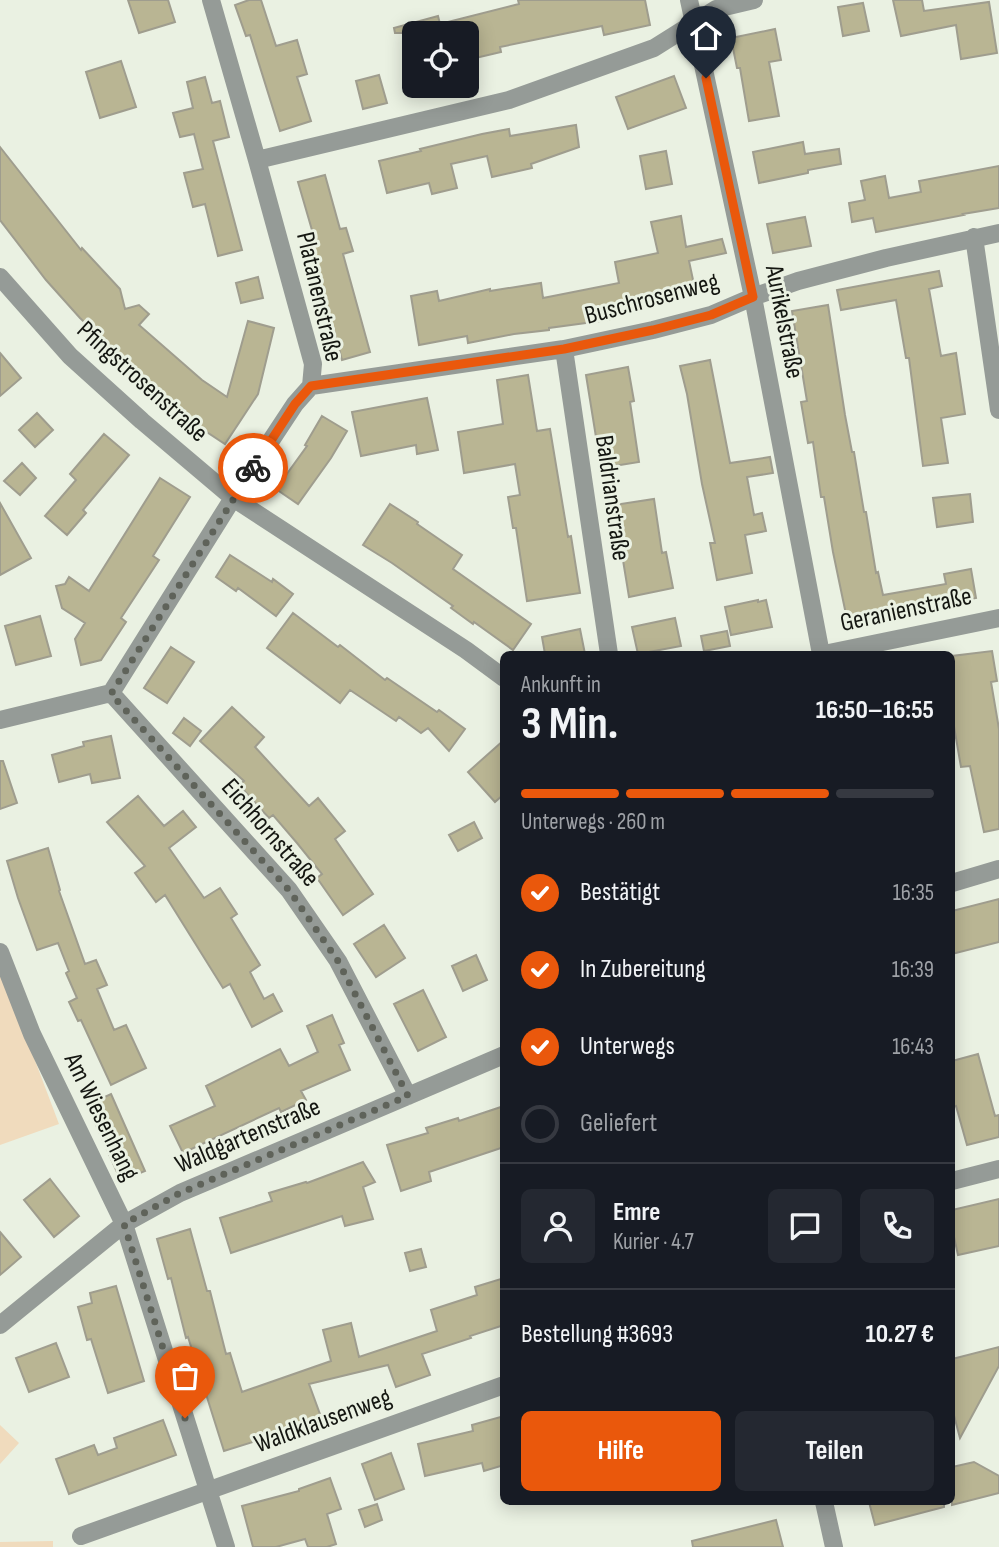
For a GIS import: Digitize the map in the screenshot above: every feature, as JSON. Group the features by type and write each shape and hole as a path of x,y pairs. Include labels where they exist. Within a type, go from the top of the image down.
{"street":[{"name":"Platanenstraße","path":"111,694 233,498 295,404 311,386 313,364 211,0"},
{"name":"Aurikelstraße","path":"690,0 753,297 822,651"},
{"path":"257,160 509,100 654,48 716,9 754,0"},
{"name":"Buschrosenweg","path":"311,386 564,349 653,330 711,315 798,281 999,233"},
{"path":"974,237 999,410"},
{"name":"Pfingstrosenstraße","path":"0,276 70,356 233,498 500,675"},
{"name":"Baldrianstraße","path":"564,349 609,651"},
{"name":"Geranienstraße","path":"838,651 999,618"},
{"path":"0,720 111,694"},
{"name":"Eichhornstraße","path":"111,694 289,890 338,961 408,1096"},
{"path":"955,882 999,869"},
{"name":"Am Wiesenhang","path":"0,952 33,1034 124,1224 226,1547"},
{"name":"Waldgartenstraße","path":"0,1325 124,1224 180,1193 500,1057"},
{"path":"955,1180 999,1169"},
{"name":"Waldklausenweg","path":"81,1536 500,1386"},
{"path":"825,1505 834,1547"}],"shaded area":[{"path":"0,968 59,1124 0,1145"},
{"path":"0,1425 19,1443 0,1464"},
{"path":"53,1541 53,1547 0,1547 0,1542"}],"building":[{"path":"128,0 168,0 175,22 139,33"},
{"path":"249,0 261,0 276,46 297,40 307,74 297,77 311,121 280,131 250,35 246,36 235,5"},
{"path":"518,0 645,0 650,25 604,35 602,26 500,47 501,52 479,57 479,21 452,21 519,4"},
{"path":"893,0 922,0 924,11 989,2 997,53 961,59 956,25 901,36"},
{"path":"863,3 869,31 843,36 838,7"},
{"path":"438,16 439,21 420,21"},
{"path":"402,26 402,33 395,33 394,28"},
{"path":"775,29 781,60 769,62 779,116 749,121 740,68 737,68 731,38"},
{"path":"121,61 136,107 100,118 86,72"},
{"path":"379,75 387,103 363,109 356,81"},
{"path":"674,76 686,108 628,129 616,97"},
{"path":"205,77 212,103 220,101 229,137 213,141 242,250 218,256 205,204 193,207 184,173 203,169 194,134 180,137 173,113 193,108 187,82"},
{"path":"576,125 579,147 531,164 532,168 492,177 487,156 451,164 457,188 432,194 429,183 387,193 379,161 509,129 510,136"},
{"path":"803,142 805,154 839,149 841,164 759,183 753,152"},
{"path":"0,147 81,250 82,248 120,289 125,309 139,305 149,314 139,325 202,380 227,397 248,321 274,328 258,394 225,444 184,417 127,366 129,364 80,318 46,280 0,220"},
{"path":"666,151 672,184 646,189 640,156"},
{"path":"999,166 999,208 876,232 873,218 852,222 849,203 865,200 861,181 885,176 889,198 921,192 919,181"},
{"path":"325,175 340,229 346,228 353,251 343,254 370,352 342,360 309,238 314,237 298,182"},
{"path":"681,216 686,247 722,239 726,253 689,261 696,294 608,313 609,320 468,343 467,336 419,345 411,296 437,291 439,301 490,289 541,283 543,298 619,283 615,262 658,253 651,222"},
{"path":"805,217 811,246 773,253 767,224"},
{"path":"939,271 942,286 929,289 941,356 956,353 965,414 941,418 948,463 923,466 909,358 906,358 896,300 841,310 837,290"},
{"path":"258,277 263,298 241,303 236,283"},
{"path":"828,305 852,452 876,573 878,572 883,595 946,584 944,574 971,569 976,598 848,624 824,497 821,497 813,442 808,443 801,402 807,401 792,311"},
{"path":"0,353 21,378 0,396"},
{"path":"710,360 730,463 770,457 773,473 747,477 754,515 762,513 766,531 745,535 752,573 717,580 710,543 715,543 680,366"},
{"path":"628,367 639,462 601,468 586,375"},
{"path":"528,375 537,431 550,429 580,593 527,601 516,528 513,528 508,497 520,495 515,464 464,473 458,432 503,424 497,380"},
{"path":"427,398 438,450 417,454 416,445 361,456 352,412"},
{"path":"37,413 53,430 35,447 19,430"},
{"path":"322,416 347,431 298,504 276,489 307,446 305,445"},
{"path":"104,434 129,455 83,510 86,513 67,535 45,516 76,480 70,474"},
{"path":"22,463 36,478 20,495 4,481"},
{"path":"160,478 190,497 153,556 159,560 121,618 126,622 101,660 81,665 75,639 85,623 62,608 56,586 65,584 69,577 89,591"},
{"path":"970,494 973,522 937,527 933,498"},
{"path":"654,499 662,553 666,552 673,588 629,597 614,505"},
{"path":"0,503 31,558 0,575"},
{"path":"390,504 462,555 453,569 531,624 513,650 363,545"},
{"path":"230,555 272,582 273,579 293,594 276,616 238,588 236,591 216,577"},
{"path":"766,600 772,627 731,635 725,607"},
{"path":"293,613 385,680 387,678 465,729 449,751 428,728 421,733 399,717 396,721 350,690 340,703 267,648"},
{"path":"40,616 51,656 16,665 5,626"},
{"path":"675,618 681,646 637,651 632,627"},
{"path":"580,629 584,651 544,651 542,637"},
{"path":"727,631 730,646 704,651 701,636"},
{"path":"171,647 194,662 167,703 144,688"},
{"path":"992,651 997,681 991,682 999,729 999,829 984,832 970,766 961,767 955,732 955,656"},
{"path":"232,707 264,737 255,747 309,806 318,798 345,831 335,839 373,894 343,915 317,878 322,874 297,843 273,815 269,818 239,785 244,781 200,741"},
{"path":"184,718 201,731 190,746 173,733"},
{"path":"111,736 120,778 92,783 90,774 59,782 52,755 84,746 83,742"},
{"path":"500,744 500,798 495,802 468,772"},
{"path":"0,761 3,761 17,803 0,809"},
{"path":"138,796 164,826 183,811 196,827 169,848 204,898 220,888 237,914 231,918 260,965 250,972 264,999 273,994 282,1011 252,1027 230,984 223,988 165,895 156,902 135,873 145,866 107,822"},
{"path":"474,822 482,838 458,851 449,835"},
{"path":"48,848 59,891 85,964 96,960 107,985 97,989 114,1030 126,1025 146,1068 111,1085 81,1020 78,1021 69,1002 77,998 66,973 69,971 58,943 37,950 7,861"},
{"path":"999,899 999,942 955,953 955,910"},
{"path":"384,925 405,958 376,977 354,944"},
{"path":"476,955 487,980 463,991 452,966"},
{"path":"423,990 446,1037 418,1051 394,1004"},
{"path":"332,1015 344,1043 339,1045 350,1070 301,1091 306,1100 281,1112 279,1108 183,1153 170,1126 215,1106 206,1086 280,1049 289,1066 318,1052 307,1026"},
{"path":"978,1054 995,1116 999,1115 999,1137 967,1145 955,1106 955,1060"},
{"path":"111,1094 145,1171 121,1181 87,1105"},
{"path":"500,1107 500,1148 429,1172 431,1181 401,1191 387,1145 428,1133 426,1128 458,1118 459,1121"},
{"path":"363,1162 375,1182 363,1187 373,1219 345,1226 342,1216 231,1253 220,1218 272,1201 269,1193 307,1183"},
{"path":"50,1179 79,1216 54,1237 24,1200"},
{"path":"999,1199 999,1246 958,1255 955,1242 955,1209"},
{"path":"190,1229 226,1354 230,1353 242,1392 331,1361 323,1330 351,1323 359,1357 437,1331 431,1310 477,1295 475,1287 500,1279 500,1326 422,1354 430,1375 396,1387 388,1365 309,1384 321,1417 224,1451 188,1337 186,1338 171,1278 168,1279 157,1239"},
{"path":"0,1232 21,1257 0,1275"},
{"path":"421,1249 426,1267 410,1271 405,1253"},
{"path":"116,1286 144,1381 108,1393 91,1339 87,1340 78,1307 92,1303 90,1293"},
{"path":"56,1343 69,1377 29,1392 16,1358"},
{"path":"999,1347 999,1366 960,1438 955,1419 955,1358"},
{"path":"500,1417 500,1466 484,1471 482,1463 425,1476 418,1444 473,1431 472,1425"},
{"path":"163,1420 176,1455 69,1494 56,1459 94,1445 98,1455 117,1448 114,1438"},
{"path":"391,1453 404,1489 375,1500 362,1464"},
{"path":"974,1462 999,1476 999,1493 955,1504 955,1466"},
{"path":"330,1478 341,1509 327,1514 336,1544 308,1547 305,1539 276,1547 253,1547 242,1506 299,1491"},
{"path":"377,1504 382,1520 365,1527 359,1510"},
{"path":"870,1505 944,1505 944,1507 875,1525"},
{"path":"776,1520 783,1547 693,1547 692,1541"}],"way so far":[{"path":"185,1418 124,1224 180,1193 408,1096 338,961 289,890 111,694 253,468"}],"route":[{"path":"253,468 295,404 311,386 564,349 711,315 753,297 706,78"}]}
